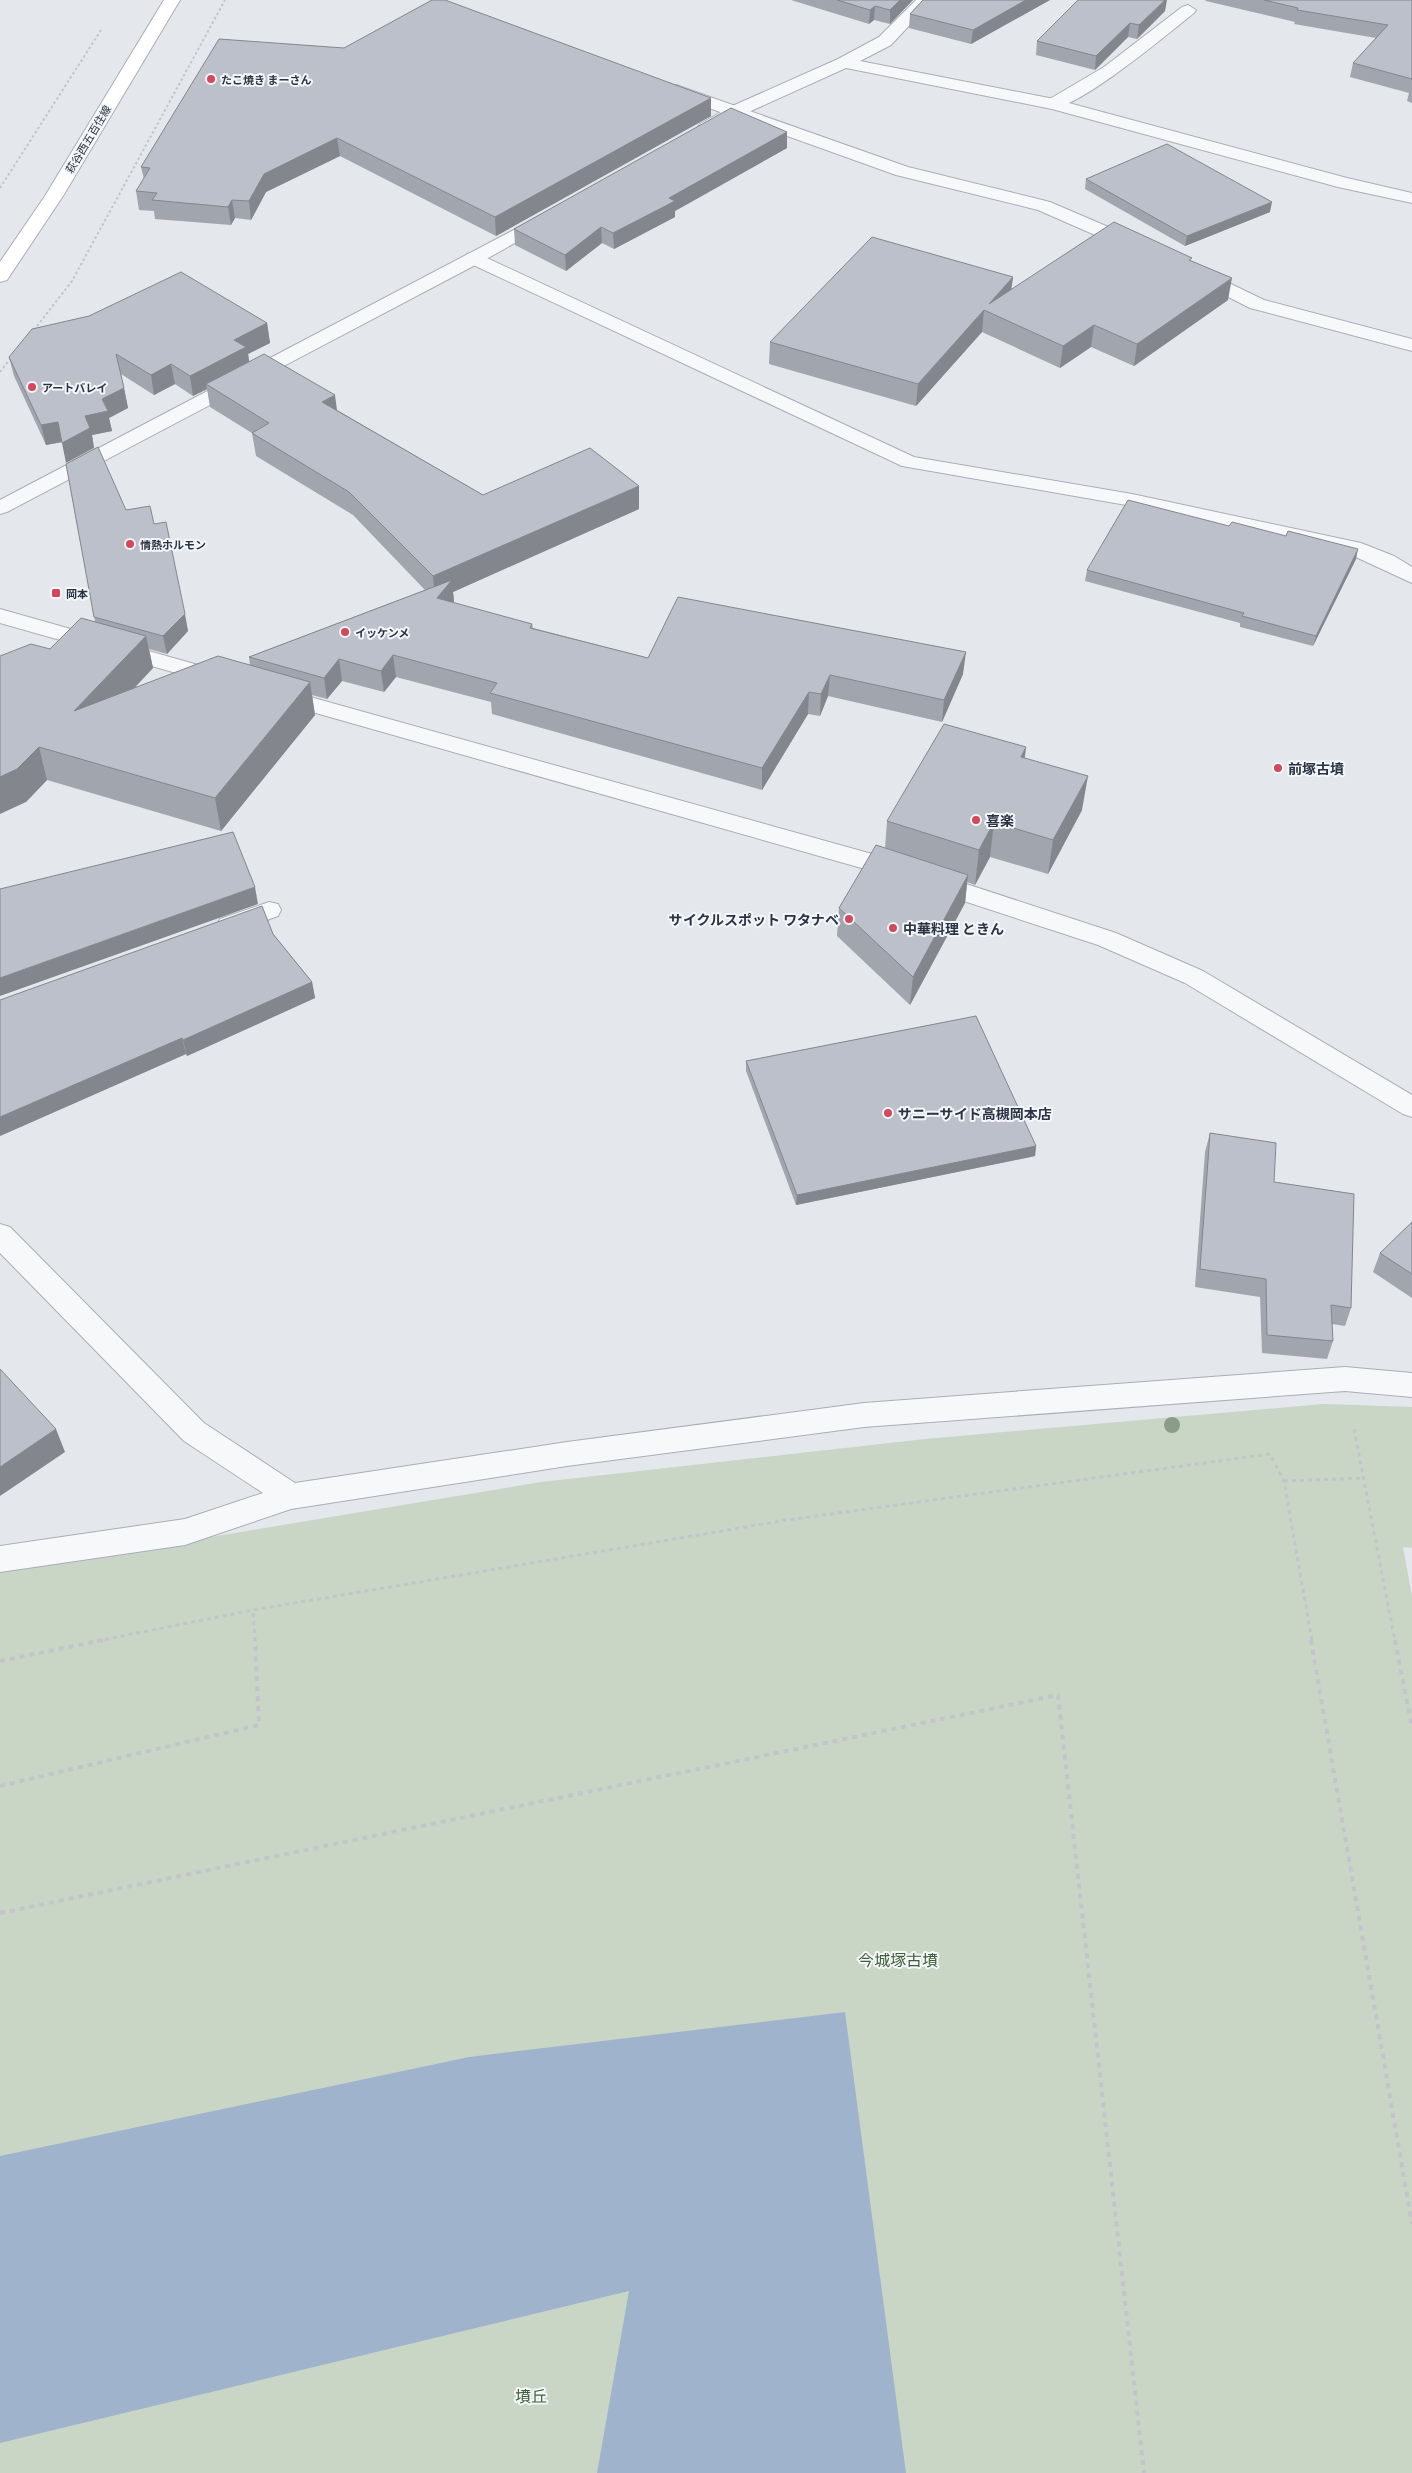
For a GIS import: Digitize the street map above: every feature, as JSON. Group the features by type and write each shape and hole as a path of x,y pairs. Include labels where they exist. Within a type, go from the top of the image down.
{"main road":[{"name":"萩谷西五百住線","path":"0,276 54,196 172,0"}],"street":[{"path":"694,135 736,111 844,63 884,41 925,0"},
{"path":"1054,104 1110,70 1202,0"},
{"path":"1170,6 1188,10"},
{"path":"844,63 1054,104 1344,183 1412,198"},
{"path":"661,84 902,171 1044,206 1154,253"},
{"path":"0,508 474,258 558,211"},
{"path":"474,258 909,462 1132,500 1353,548 1386,562 1412,576"},
{"path":"1180,266 1257,304 1412,345"},
{"path":"0,616 881,865 1107,939 1194,977 1412,1107"},
{"path":"204,933 270,910"},
{"path":"0,1235 194,1432 291,1496"},
{"path":"0,1559 185,1532 291,1496 567,1454 864,1415 1345,1379 1412,1385"}],"path":[{"path":"32,332 72,281 225,0"},
{"path":"0,188 104,25"},
{"path":"0,372 15,354"},
{"path":"1345,1379 1412,1727"},
{"path":"0,1661 252,1610 787,1520 1270,1454 1284,1481 1412,2224"},
{"path":"1284,1481 1364,1478"},
{"path":"0,1786 259,1725 252,1610"},
{"path":"0,1913 1058,1695 1144,2473"}],"green space":[{"name":"今城塚古墳","path":"1323,1404 1412,1407 1412,1548 1403,1547 1412,1596 1412,2473 0,2473 0,1572 541,1482 925,1439"}],"water":[{"path":"845,2012 906,2473 597,2473 629,2291 0,2443 0,2156 469,2057"}],"building":[{"path":"432,0 445,0 711,98 495,217 337,138 264,174 249,201 232,200 228,207 152,200 157,193 136,191 150,168 141,167 219,39 344,48"},
{"path":"837,0 900,0 890,10 875,6 870,10"},
{"path":"923,0 1026,0 973,30 910,14"},
{"path":"1078,0 1165,0 1139,25 1130,23 1096,56 1037,41"},
{"path":"1264,0 1412,0 1412,79 1353,63 1388,25 1297,10 1298,8"},
{"path":"731,108 787,132 669,198 675,201 613,233 601,227 565,255 514,229"},
{"path":"1167,144 1272,202 1187,236 1086,179"},
{"path":"1114,222 1192,258 1189,260 1232,278 1137,344 1094,325 1063,346 984,310 918,384 770,342 872,237 1013,277 989,304"},
{"path":"181,272 267,323 234,340 246,347 190,376 171,364 151,375 116,354 124,388 102,399 108,411 85,416 90,428 62,443 58,422 41,425 9,357 32,329 89,316"},
{"path":"264,354 335,395 322,402 483,495 590,448 639,486 433,576 349,492 252,433 269,423 206,384"},
{"path":"98,447 126,510 150,506 154,524 166,522 185,614 163,636 94,617 66,464"},
{"path":"1128,500 1229,526 1232,522 1286,536 1288,531 1358,549 1316,636 1242,616 1244,613 1087,570"},
{"path":"452,580 437,598 532,624 530,628 648,658 678,597 966,652 944,700 830,675 821,694 809,692 762,768 490,693 497,683 393,655 381,671 339,659 324,678 249,657"},
{"path":"81,618 146,636 74,711 218,656 310,682 215,798 39,747 17,769 0,777 0,656 31,644 50,649"},
{"path":"944,724 1026,747 1021,757 1088,776 1053,840 994,822 979,850 887,821"},
{"path":"233,832 255,887 0,978 0,889"},
{"path":"876,845 968,875 913,977 839,908"},
{"path":"262,906 273,934 312,982 183,1040 182,1038 0,1117 0,1000"},
{"name":"サニーサイド高槻岡本店","path":"976,1016 1036,1146 797,1195 746,1061"},
{"path":"1210,1133 1276,1143 1274,1182 1354,1194 1351,1308 1331,1305 1333,1341 1267,1335 1266,1279 1200,1269"},
{"path":"1412,1222 1412,1274 1380,1253"},
{"path":"0,1369 56,1429 0,1467"}],"place":[{"name":"たこ焼き まーさん","path":"211,79"},
{"name":"アートバレイ","path":"32,387"},
{"name":"情熱ホルモン","path":"130,544"},
{"name":"岡本","path":"56,593"},
{"name":"イッケンメ","path":"345,632"},
{"name":"前塚古墳","path":"1278,768"},
{"name":"喜楽","path":"976,820"},
{"name":"サイクルスポット ワタナベ","path":"849,919"},
{"name":"中華料理 ときん","path":"893,928"},
{"name":"サニーサイド高槻岡本店","path":"888,1113"}],"park label":[{"name":"墳丘","path":"531,2395"}]}
